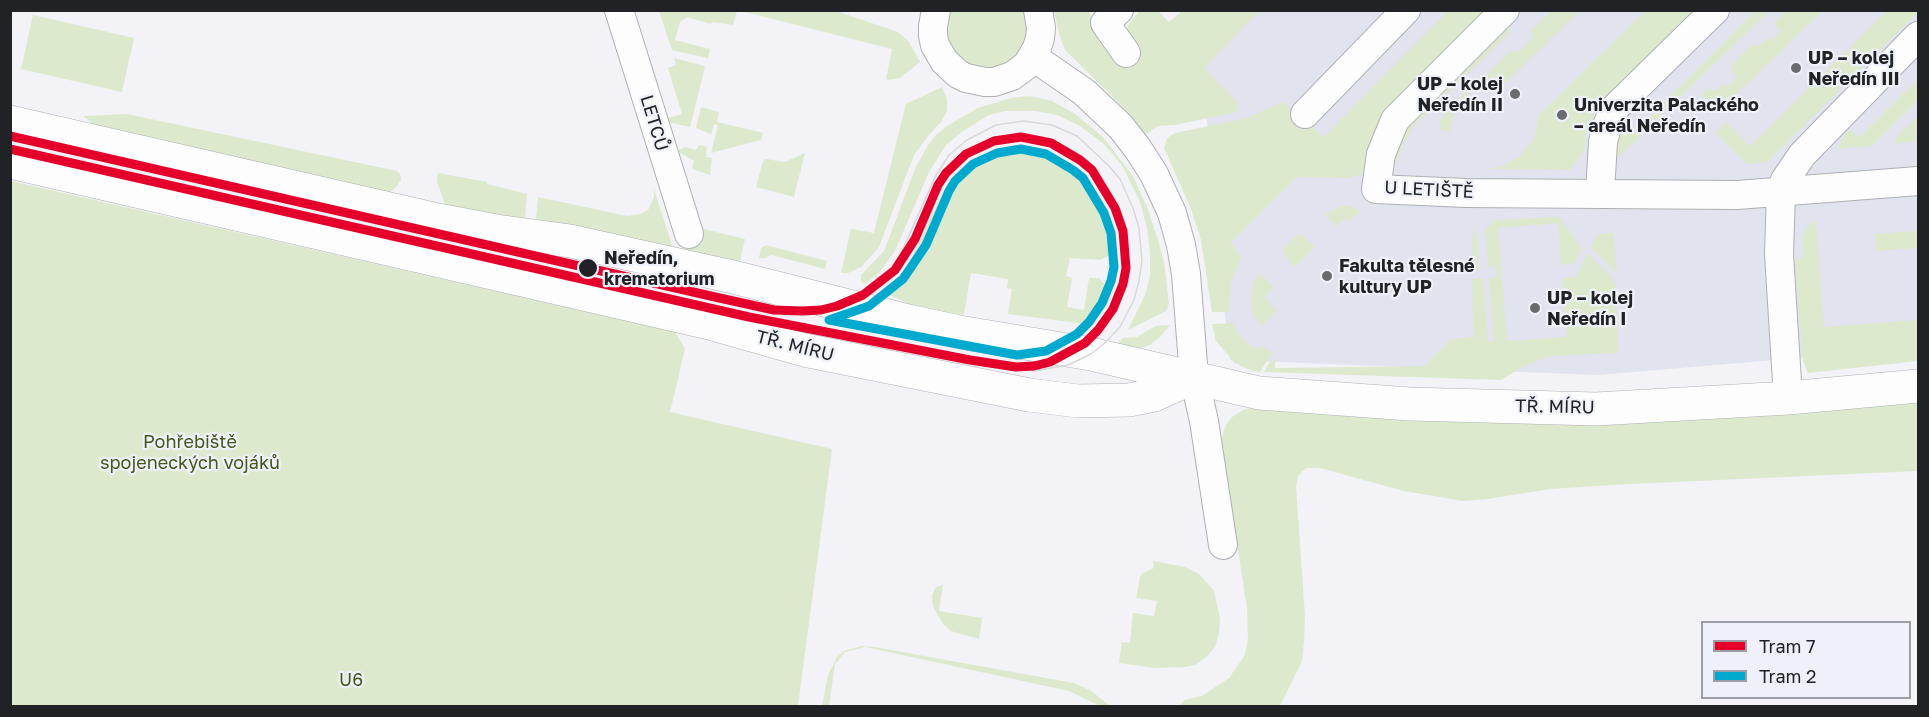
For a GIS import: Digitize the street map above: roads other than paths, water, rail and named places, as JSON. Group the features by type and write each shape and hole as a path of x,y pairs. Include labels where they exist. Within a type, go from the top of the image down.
{"main road":[{"name":"TŘ. MÍRU","path":"10,122 418,216 496,231 570,241 727,275 959,332 1091,354 1259,393 1410,404 1596,409 1788,398 1918,386"},
{"name":"TŘ. MÍRU","path":"10,162 709,323 790,347 1029,395 1078,401 1129,400 1154,395 1194,377"}],"street":[{"name":"LETCŮ","path":"619,10 689,234"},
{"path":"929,13 935,45 944,61 958,74 985,82 1003,80 1020,71 1033,57 1040,38 1038,10"},
{"path":"1305,114 1406,10"},
{"name":"U LETIŠTĚ","path":"1505,10 1395,120 1381,153 1376,189 1466,193 1599,192 1737,195 1918,181"},
{"path":"1599,192 1604,142 1608,123 1615,108 1715,10"},
{"path":"1112,16 1126,54"},
{"path":"1788,398 1779,254 1781,192 1785,180 1802,155 1918,36"},
{"path":"1033,57 1084,92 1113,118 1138,149 1154,174 1172,213 1186,274 1194,377 1204,421 1223,545"}],"tram line":[{"path":"882,282 902,251 935,177 949,155 967,140 996,125 1023,121 1052,125 1077,136 1120,179 1133,208 1139,228 1142,261 1134,300 1120,327 1105,343 1091,354 1068,365 1034,371 994,364"},
{"name":"7","path":"10,136 715,297 774,310 802,311 837,306 863,295 895,270 915,239 938,185 946,173 966,154 994,141 1021,137 1051,143 1092,170 1115,208 1123,231 1126,268 1123,284 1113,309 1085,343 1050,362 1016,367 749,317 10,149"},
{"name":"2","path":"1021,149 1046,154 1083,178 1104,213 1111,233 1114,267 1111,281 1102,303 1089,322 1077,334 1046,351 1017,355 829,320 869,306 903,279 926,245 955,181 973,164 997,153 1021,149"}],"place":[{"name":"UP – kolej Neředín III","path":"1796,68"},
{"name":"UP – kolej Neředín II","path":"1515,94"},
{"name":"Univerzita Palackého – areál Neředín","path":"1562,115"},
{"name":"Neředín, krematorium","path":"588,268"},
{"name":"Fakulta tělesné kultury UP","path":"1327,276"},
{"name":"UP – kolej Neředín I","path":"1535,308"}],"park label":[{"name":"Pohřebiště spojeneckých vojáků","path":"190,452"},
{"name":"U6","path":"351,680"}]}
